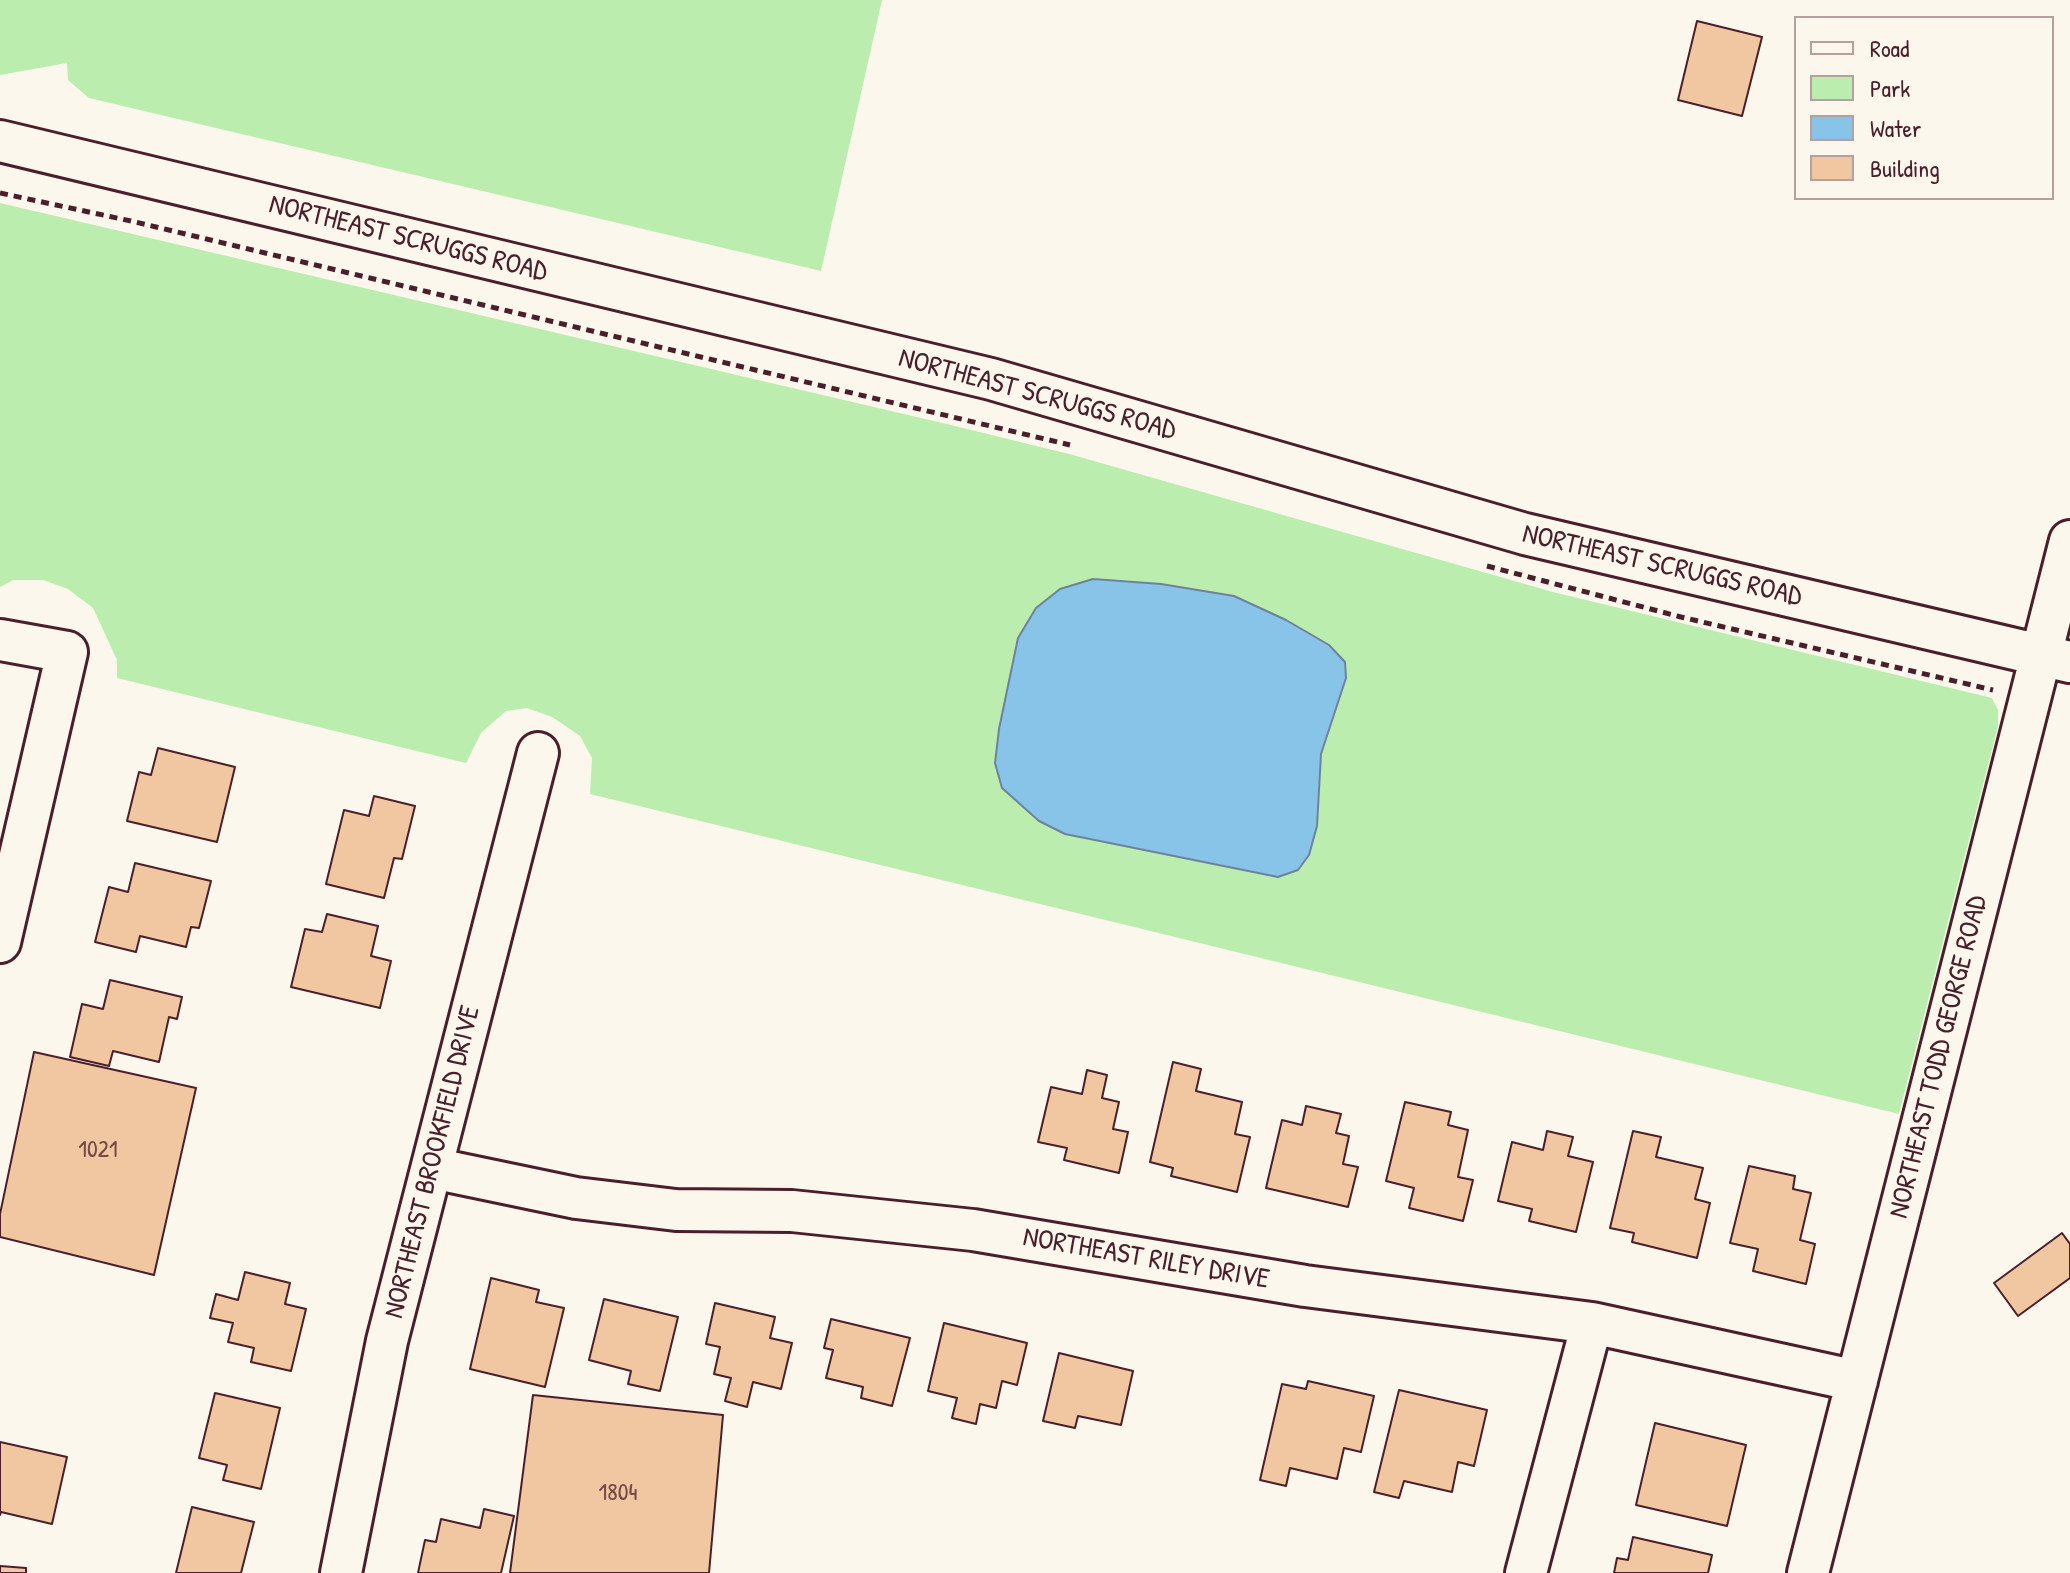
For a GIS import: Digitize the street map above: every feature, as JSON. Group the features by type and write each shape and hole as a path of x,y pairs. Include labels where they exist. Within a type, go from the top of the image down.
{"street":[{"name":"NORTHEAST SCRUGGS ROAD","path":"0,141 991,379 1525,534 2056,659"},
{"name":"NORTHEAST TODD GEORGE ROAD","path":"1808,1573 1857,1381 2056,659 2070,541"},
{"path":"0,640 67,652 0,942"},
{"name":"NORTHEAST BROOKFIELD DRIVE","path":"341,1573 387,1341 538,753"},
{"name":"NORTHEAST RILEY DRIVE","path":"432,1168 576,1198 676,1210 792,1211 973,1230 1305,1286 1592,1323 1857,1381"},
{"path":"1526,1573 1592,1323"}],"path":[{"path":"0,193 131,221 1082,448"},
{"path":"1483,565 1681,617 1983,687"}],"green space":[{"path":"0,0 882,0 821,271 89,98 68,80 67,63 0,75"},
{"path":"0,203 1073,455 1553,592 1992,698 1998,710 1998,726 1899,1114 590,794 592,758 580,736 552,717 527,708 506,711 481,733 466,763 117,678 117,660 93,608 68,589 43,580 13,580 0,587","holes":["1094,579 1234,596 1286,620 1329,645 1345,663 1346,678 1321,754 1317,826 1309,855 1298,870 1279,877 1065,834 1036,608 1061,589"]}],"water":[{"path":"1093,579 1161,584 1234,596 1286,620 1329,645 1345,662 1346,678 1321,754 1317,826 1309,855 1298,870 1278,877 1065,834 1039,821 1002,788 995,763 1018,638 1036,608 1060,589"}],"building":[{"path":"1697,21 1762,37 1742,116 1678,100"},
{"path":"158,748 235,767 217,842 127,821 139,772 151,775"},
{"path":"374,796 415,806 402,859 394,858 384,898 326,884 344,810 369,816"},
{"path":"135,863 211,881 199,928 191,927 186,947 140,936 136,952 95,942 109,887 128,892"},
{"path":"327,914 378,926 371,956 391,961 380,1008 291,987 305,929 322,932"},
{"path":"110,980 182,997 177,1019 169,1017 159,1062 113,1051 109,1066 70,1057 82,1004 103,1009"},
{"path":"34,1052 196,1088 154,1275 0,1237 0,1214"},
{"path":"1173,1062 1201,1069 1196,1091 1242,1102 1235,1134 1250,1137 1237,1192 1171,1176 1173,1168 1150,1162"},
{"path":"1087,1070 1107,1075 1102,1098 1119,1102 1113,1129 1128,1132 1119,1173 1064,1160 1067,1148 1038,1142 1051,1087 1082,1094"},
{"path":"1405,1102 1451,1112 1448,1125 1468,1130 1458,1177 1473,1180 1463,1221 1409,1208 1414,1188 1386,1181"},
{"path":"1306,1106 1341,1114 1336,1133 1349,1136 1343,1164 1358,1167 1348,1207 1266,1188 1282,1120 1302,1125"},
{"path":"1547,1131 1573,1137 1568,1156 1593,1162 1576,1232 1529,1221 1532,1209 1498,1201 1512,1142 1543,1150"},
{"path":"1633,1131 1661,1137 1656,1157 1703,1168 1695,1199 1710,1203 1697,1258 1632,1242 1634,1233 1610,1228"},
{"path":"1749,1166 1795,1176 1793,1189 1811,1193 1800,1240 1815,1244 1806,1284 1753,1271 1758,1249 1730,1243"},
{"path":"2062,1233 2070,1244 2070,1278 2018,1316 1994,1283"},
{"path":"245,1272 290,1283 285,1304 306,1309 291,1371 251,1362 254,1348 228,1342 233,1323 210,1318 216,1294 238,1300"},
{"path":"491,1278 539,1290 536,1302 564,1308 545,1387 470,1369"},
{"path":"604,1299 678,1317 660,1391 628,1384 631,1371 589,1360"},
{"path":"715,1303 775,1317 770,1338 792,1343 781,1389 753,1382 747,1407 725,1401 731,1378 714,1374 720,1347 706,1344"},
{"path":"831,1319 910,1338 892,1406 861,1398 863,1387 826,1378 833,1350 824,1348"},
{"path":"944,1323 1027,1343 1017,1385 1002,1381 996,1408 980,1404 976,1424 952,1418 957,1398 928,1391"},
{"path":"1059,1353 1133,1371 1121,1425 1078,1416 1075,1428 1043,1421"},
{"path":"1308,1381 1374,1396 1361,1452 1344,1448 1337,1479 1290,1468 1286,1486 1260,1480 1282,1384 1306,1389"},
{"path":"1399,1390 1487,1410 1474,1466 1458,1462 1452,1492 1404,1481 1399,1498 1374,1492"},
{"path":"215,1393 280,1408 261,1489 223,1480 227,1465 199,1458"},
{"path":"533,1395 723,1415 709,1573 510,1573"},
{"path":"1655,1423 1746,1445 1727,1526 1636,1505"},
{"path":"0,1442 67,1457 52,1524 1,1512 0,1515"},
{"path":"192,1507 254,1522 241,1573 176,1573"},
{"path":"484,1509 514,1516 501,1573 418,1573 425,1540 436,1542 441,1519 480,1528"},
{"path":"1633,1537 1712,1555 1708,1573 1614,1573 1617,1558 1628,1560"},
{"path":"0,1566 26,1568 26,1573 0,1573"}]}
